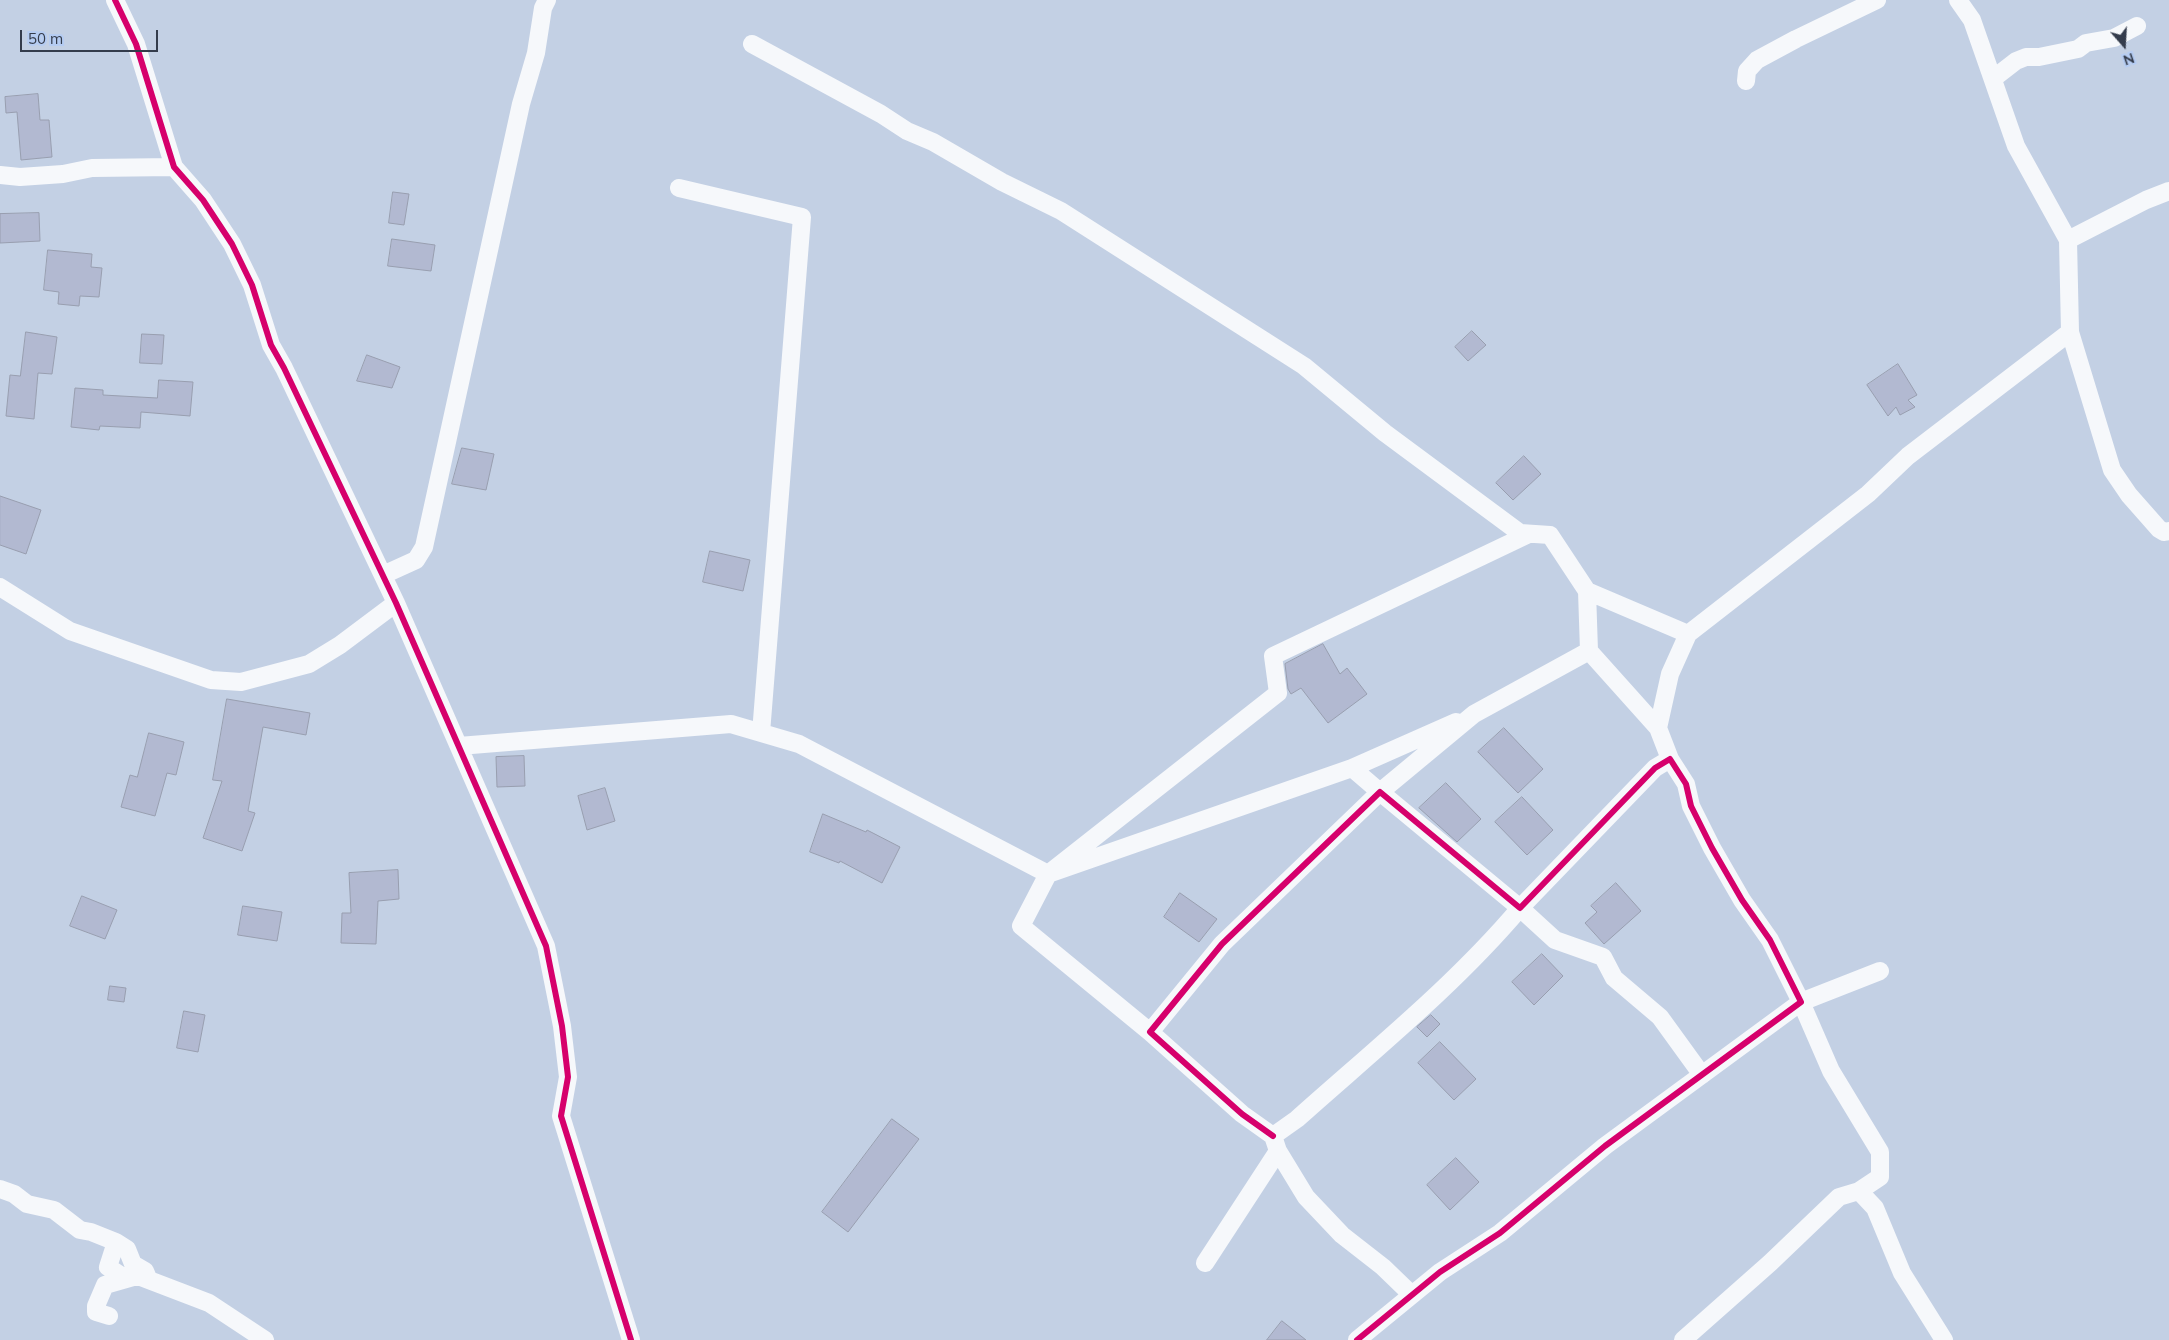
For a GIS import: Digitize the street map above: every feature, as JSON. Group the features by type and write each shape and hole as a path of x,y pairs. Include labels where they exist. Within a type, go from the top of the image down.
{"street":[{"path":"115,0 136,44 174,167 203,200 240,258 252,285 271,345 284,368 396,603 546,946 562,1026 568,1077 561,1116 631,1340"},
{"path":"383,575 416,560 424,547 521,104 536,53 547,0"},
{"path":"1746,82 1748,72 1757,60 1803,35 1877,0"},
{"path":"1958,0 1972,20 1994,78 2016,146 2068,240 2070,332 2112,470 2129,495 2159,529 2164,532 2169,531"},
{"path":"1994,78 2016,61 2026,57 2039,57 2078,49 2086,43 2114,38 2137,26"},
{"path":"752,44 881,114 907,131 933,142 1002,182 1061,211 1304,366 1386,433 1520,533 1550,535 1587,591 1588,651 1658,728 1670,759 1686,784 1691,806 1712,848 1742,900 1770,940 1801,1002 1831,1071 1880,1152 1880,1177 1859,1191 1839,1197 1770,1263 1683,1340"},
{"path":"0,175 20,177 63,174 92,168 174,167"},
{"path":"679,188 802,217 761,733"},
{"path":"2068,240 2146,200 2169,191"},
{"path":"1658,728 1670,674 1688,634 1868,494 1908,456 2070,332"},
{"path":"1412,1295 1383,1267 1342,1235 1306,1197 1276,1144 1150,1032 1021,926 1048,874 1278,693 1273,656 1529,534"},
{"path":"0,587 70,631 211,680 241,682 309,664 340,645 396,603"},
{"path":"1587,591 1688,634"},
{"path":"459,746 731,724 799,744 1048,874 1352,768 1474,714 1588,651"},
{"path":"1150,1032 1222,944 1380,792 1474,714"},
{"path":"1206,1263 1276,1144 1296,1119 1490,944 1520,908 1656,768 1670,759"},
{"path":"1352,768 1520,908 1555,940 1603,957 1614,978 1660,1017 1702,1074"},
{"path":"1357,1340 1440,1272 1500,1233 1604,1146 1801,1002 1880,970"},
{"path":"0,1189 14,1194 27,1204 54,1210 80,1230 91,1232 116,1242 127,1249 133,1264 145,1270 148,1278"},
{"path":"1859,1191 1875,1208 1902,1273 1944,1340"},
{"path":"116,1242 108,1266 126,1279"},
{"path":"109,1316 96,1312 96,1306 105,1285 134,1277 148,1278 209,1303 265,1340"}],"building":[{"path":"38,94 40,120 49,120 52,157 21,160 17,112 6,113 5,97"},
{"path":"393,192 409,194 404,225 389,223"},
{"path":"39,213 40,241 0,243 0,214"},
{"path":"392,239 435,245 431,271 388,266"},
{"path":"48,250 92,254 91,267 102,268 99,297 80,296 79,306 58,304 59,292 44,290"},
{"path":"1472,331 1486,345 1468,361 1455,347"},
{"path":"26,332 57,337 52,374 38,373 34,419 6,416 10,375 20,376"},
{"path":"142,334 164,335 162,364 140,363"},
{"path":"367,355 400,367 392,388 357,381"},
{"path":"1898,364 1917,395 1908,400 1915,407 1900,415 1896,407 1888,416 1867,385"},
{"path":"159,380 193,382 190,416 141,412 140,428 100,426 99,430 71,427 75,388 103,390 103,395 157,398"},
{"path":"462,448 494,454 486,490 452,484"},
{"path":"1524,456 1541,474 1513,500 1496,483"},
{"path":"0,496 41,510 26,554 0,545"},
{"path":"710,551 750,560 743,591 703,582"},
{"path":"1323,644 1340,674 1347,668 1367,694 1328,723 1301,688 1291,694 1288,689 1285,664"},
{"path":"227,699 310,713 306,735 263,727 248,811 255,813 242,851 203,838 222,781 213,780"},
{"path":"1504,728 1543,769 1518,793 1478,752"},
{"path":"149,733 184,742 176,775 167,773 155,816 121,807 130,775 137,777"},
{"path":"524,756 525,786 497,787 496,757"},
{"path":"1446,783 1481,819 1457,842 1419,808"},
{"path":"605,788 615,821 587,830 578,796"},
{"path":"1522,797 1553,830 1527,855 1495,822"},
{"path":"823,814 866,832 867,830 900,847 882,883 840,861 839,863 810,852"},
{"path":"398,870 399,899 378,901 376,944 341,943 342,913 351,913 349,873"},
{"path":"1616,883 1641,911 1604,944 1585,923 1597,912 1591,906"},
{"path":"1180,893 1217,919 1199,942 1164,917"},
{"path":"82,896 117,910 105,939 70,926"},
{"path":"243,906 282,912 277,941 238,935"},
{"path":"1542,954 1563,976 1534,1005 1512,982"},
{"path":"110,986 126,988 124,1002 108,1000"},
{"path":"184,1011 205,1015 198,1052 177,1048"},
{"path":"1431,1015 1440,1024 1427,1037 1417,1027"},
{"path":"1440,1042 1476,1079 1454,1100 1418,1063"},
{"path":"892,1119 919,1139 848,1232 822,1212"},
{"path":"1456,1158 1479,1182 1450,1210 1427,1185"},
{"path":"1282,1321 1306,1340 1267,1340"}],"cycle path":[{"path":"115,0 136,44 174,167 203,200 232,244 252,285 271,345 284,368 396,603 546,946 562,1026 568,1077 561,1116 631,1340"},
{"path":"1273,1136 1242,1114 1150,1032 1222,944 1380,792 1520,908 1655,768 1670,759 1686,784 1691,806 1712,848 1742,900 1770,940 1801,1002 1605,1146 1500,1233 1440,1272 1357,1340"}]}
